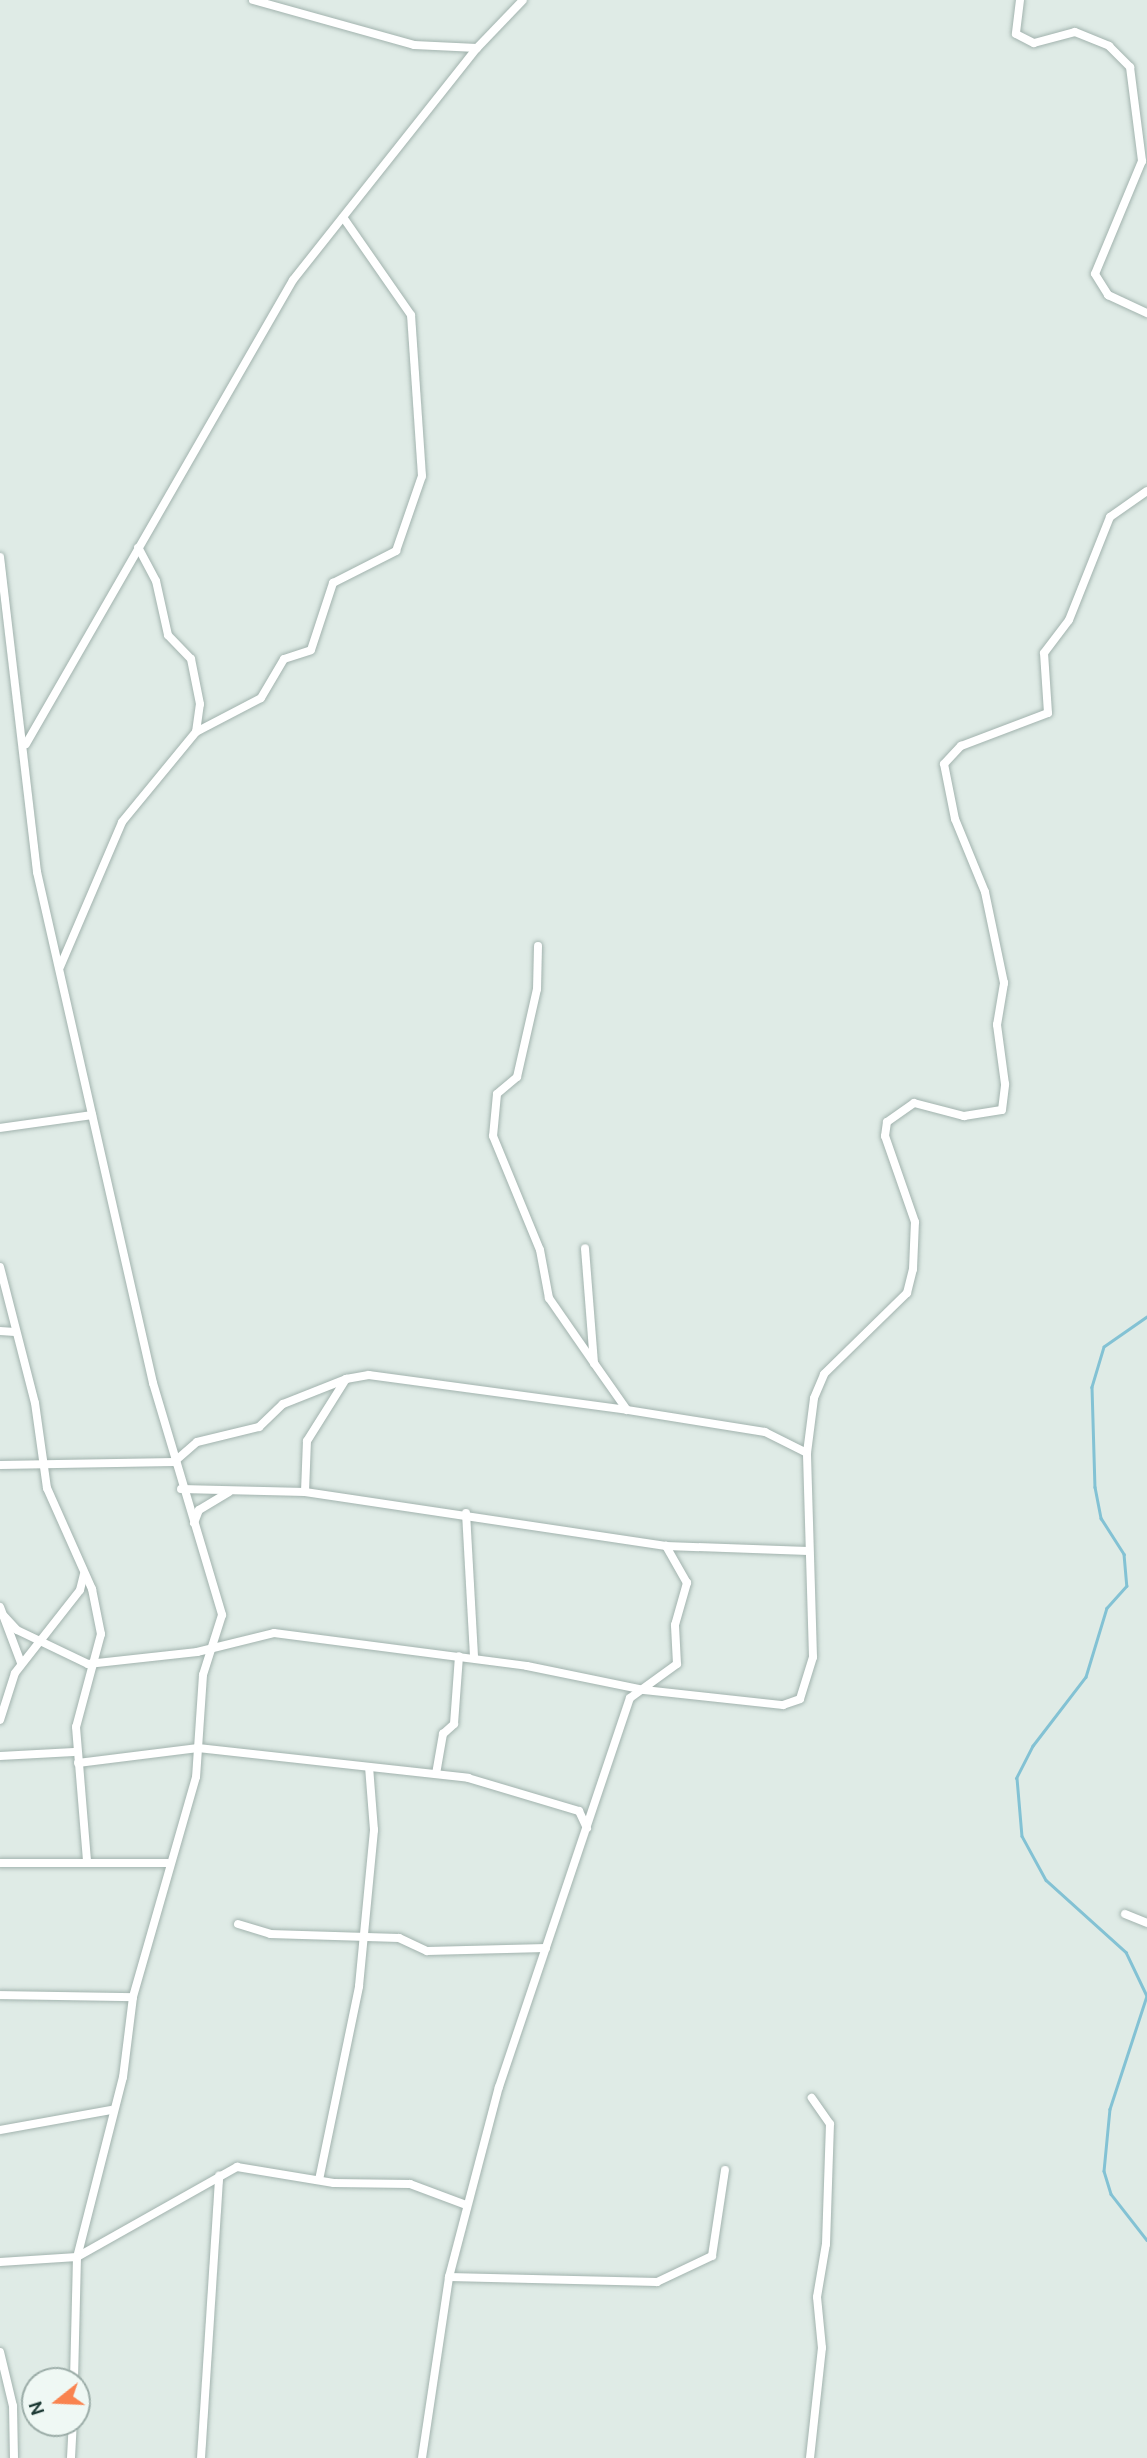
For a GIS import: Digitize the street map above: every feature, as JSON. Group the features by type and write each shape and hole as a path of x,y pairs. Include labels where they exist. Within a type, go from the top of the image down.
{"street":[{"path":"253,0 414,45 477,48"},
{"path":"26,744 293,280 477,48 523,0"},
{"path":"1020,0 1016,34 1034,43 1075,32 1108,46 1130,67 1142,161 1096,274 1108,295 1147,313"},
{"path":"60,967 122,822 196,732 261,698 284,659 311,650 333,583 396,551 422,476 411,315 342,217"},
{"path":"2,1612 17,1630 39,1637 88,1664 215,1646 274,1633 474,1658 644,1690 783,1705 800,1699 813,1657 807,1453 814,1398 824,1374 907,1293 910,1281 915,1222 885,1136 887,1122 914,1103 964,1116 1002,1110 1005,1084 997,1025 1004,982 985,892 955,819 944,764 961,746 1048,713 1044,653 1069,620 1110,517 1147,491"},
{"path":"138,547 156,581 168,635 191,659 200,704 196,732"},
{"path":"0,557 26,744 37,872 174,1462 222,1615 215,1646 203,1675 198,1748 168,1863 156,1931 133,1997 123,2077 111,2110 77,2257 74,2367"},
{"path":"538,946 537,989 517,1077 497,1094 493,1136 540,1250 549,1298 627,1410"},
{"path":"0,1128 92,1115"},
{"path":"585,1248 594,1363"},
{"path":"0,1267 35,1403 40,1460 84,1573 102,1634 88,1664 74,1752 78,1763 87,1862"},
{"path":"0,1331 15,1332"},
{"path":"0,1465 40,1460 174,1462 197,1442 259,1427 283,1404 346,1379 369,1375 627,1410 765,1432 807,1453"},
{"path":"305,1492 307,1441 346,1379"},
{"path":"181,1489 305,1492 466,1513 666,1546 808,1551"},
{"path":"194,1523 199,1510 229,1492"},
{"path":"466,1513 474,1658"},
{"path":"422,2458 449,2277 466,2205 546,1948 629,1698 644,1690 677,1664 674,1625 687,1583 666,1546"},
{"path":"0,1720 21,1663 39,1637 80,1590 84,1573"},
{"path":"2,1612 21,1663"},
{"path":"436,1774 443,1734 454,1724 459,1656"},
{"path":"78,1763 198,1748 436,1774 506,1787 579,1811 587,1828"},
{"path":"0,1756 74,1752"},
{"path":"319,2180 347,2057 374,1830 369,1767"},
{"path":"0,1863 168,1863"},
{"path":"1125,1914 1147,1923"},
{"path":"239,1924 270,1934 399,1938 426,1951 546,1948"},
{"path":"0,1995 133,1997"},
{"path":"810,2458 822,2347 817,2297 826,2244 830,2124 812,2098"},
{"path":"0,2130 111,2110"},
{"path":"0,2262 77,2257 219,2176 250,2167 319,2180 410,2184 466,2205"},
{"path":"449,2277 657,2282 712,2256 725,2170"},
{"path":"201,2458 219,2176"},
{"path":"0,2352 13,2406 14,2458"},
{"path":"71,2458 72,2437"}],"waterway":[{"path":"1147,1317 1104,1347 1092,1387 1095,1487 1101,1518 1124,1554 1127,1586 1107,1608 1086,1677 1033,1746 1017,1778 1022,1836 1046,1880 1126,1952 1147,1996 1110,2109 1104,2171 1111,2194 1147,2240"}]}
